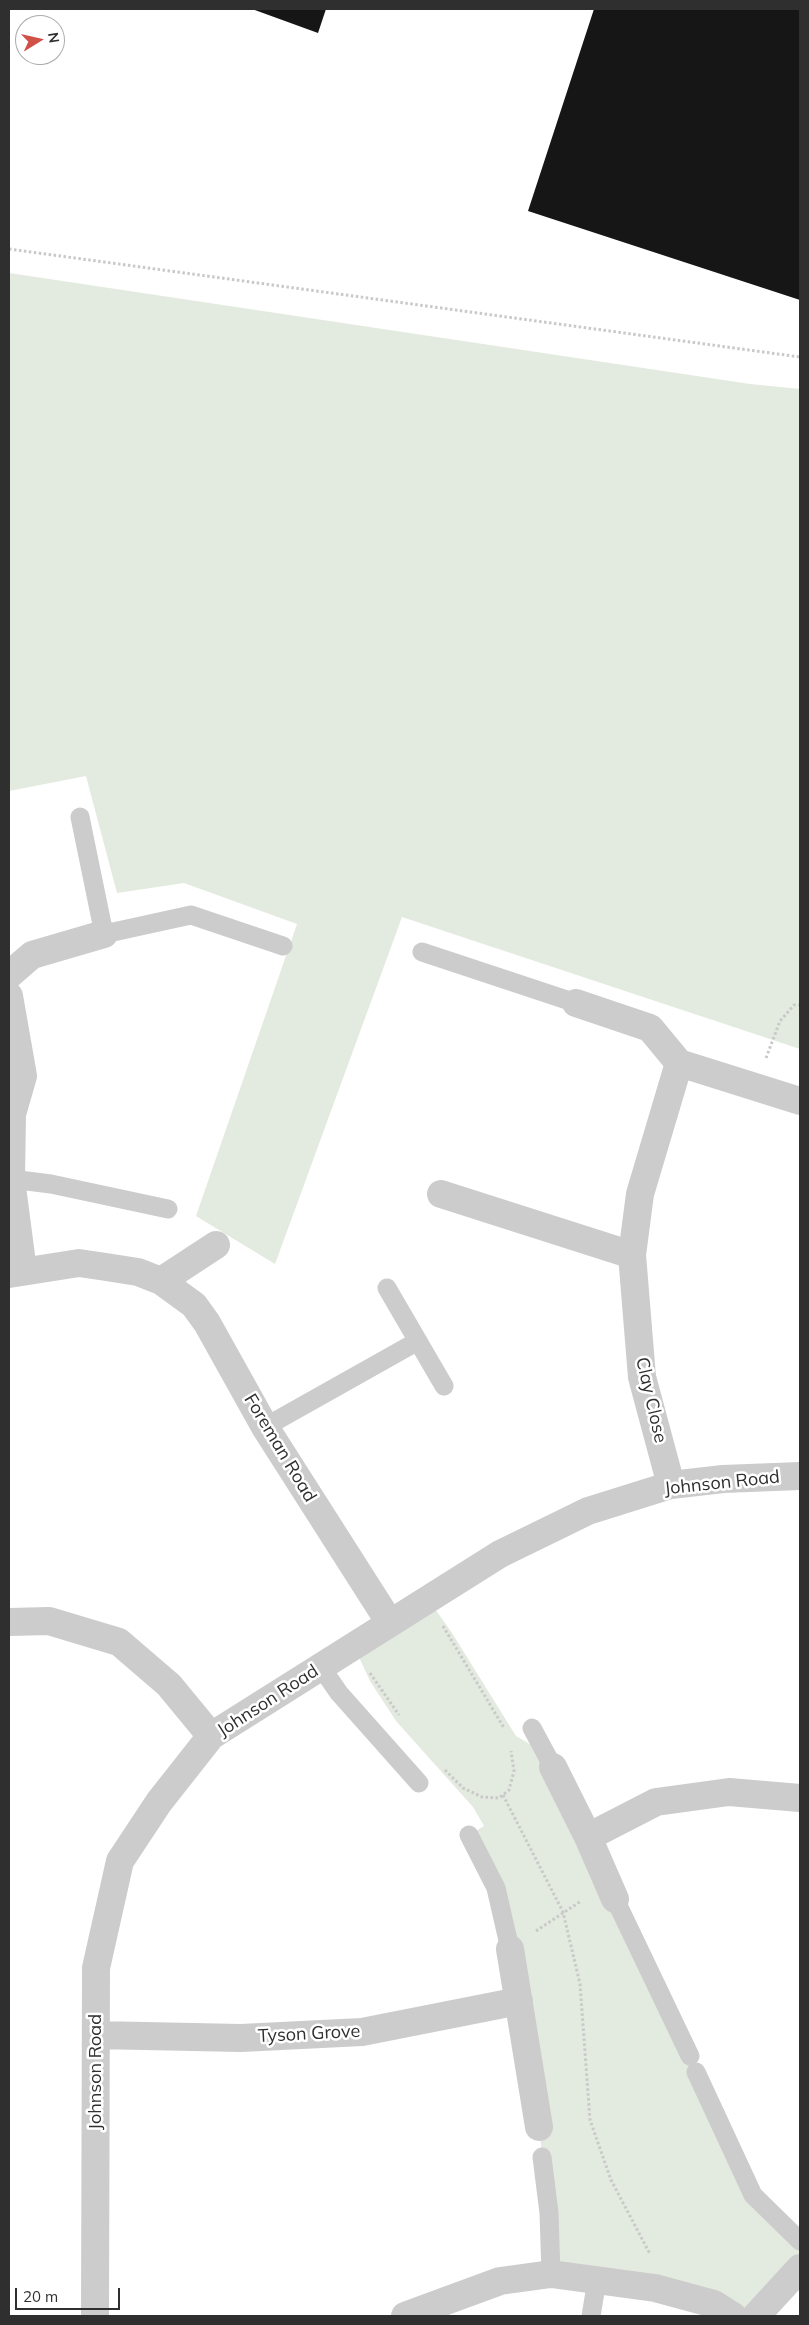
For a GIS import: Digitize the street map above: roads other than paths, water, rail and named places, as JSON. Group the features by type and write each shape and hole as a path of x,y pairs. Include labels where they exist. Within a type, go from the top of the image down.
{"street":[{"path":"9,975 32,954 104,934"},
{"name":"Foreman Road","path":"9,996 23,1076 11,1114 11,1179 16,1272 79,1263 138,1272 161,1281 194,1305 207,1323 265,1427 390,1624"},
{"path":"576,1002 650,1028 679,1063 800,1101"},
{"name":"Clay Close","path":"671,1485 642,1377 632,1254 640,1194 679,1063"},
{"path":"441,1194 632,1254"},
{"path":"161,1281 216,1245"},
{"name":"Johnson Road","path":"96,2316 96,1968 120,1861 159,1802 211,1736 500,1554 588,1511 671,1485 723,1479 800,1476"},
{"path":"9,1622 49,1621 119,1642 169,1685 211,1736"},
{"path":"553,1767 588,1837 612,1891"},
{"path":"588,1837 656,1802 729,1792 800,1798"},
{"path":"510,1949 539,2128"},
{"name":"Tyson Grove","path":"96,2035 241,2038 362,2032 518,2001"},
{"path":"756,2316 800,2268"},
{"path":"405,2316 500,2281 551,2274 654,2288 714,2304 733,2316"}],"lane":[{"path":"80,817 104,934 191,915 283,946"},
{"path":"422,952 576,1002"},
{"path":"11,1179 51,1184 168,1209"},
{"path":"387,1288 444,1386"},
{"path":"265,1427 418,1342"},
{"path":"320,1667 339,1693 419,1783"},
{"path":"532,1728 553,1767"},
{"path":"469,1835 496,1888 510,1949"},
{"path":"612,1891 753,2196 800,2241"},
{"path":"542,2156 549,2213 551,2274"},
{"path":"591,2316 597,2280"}]}
